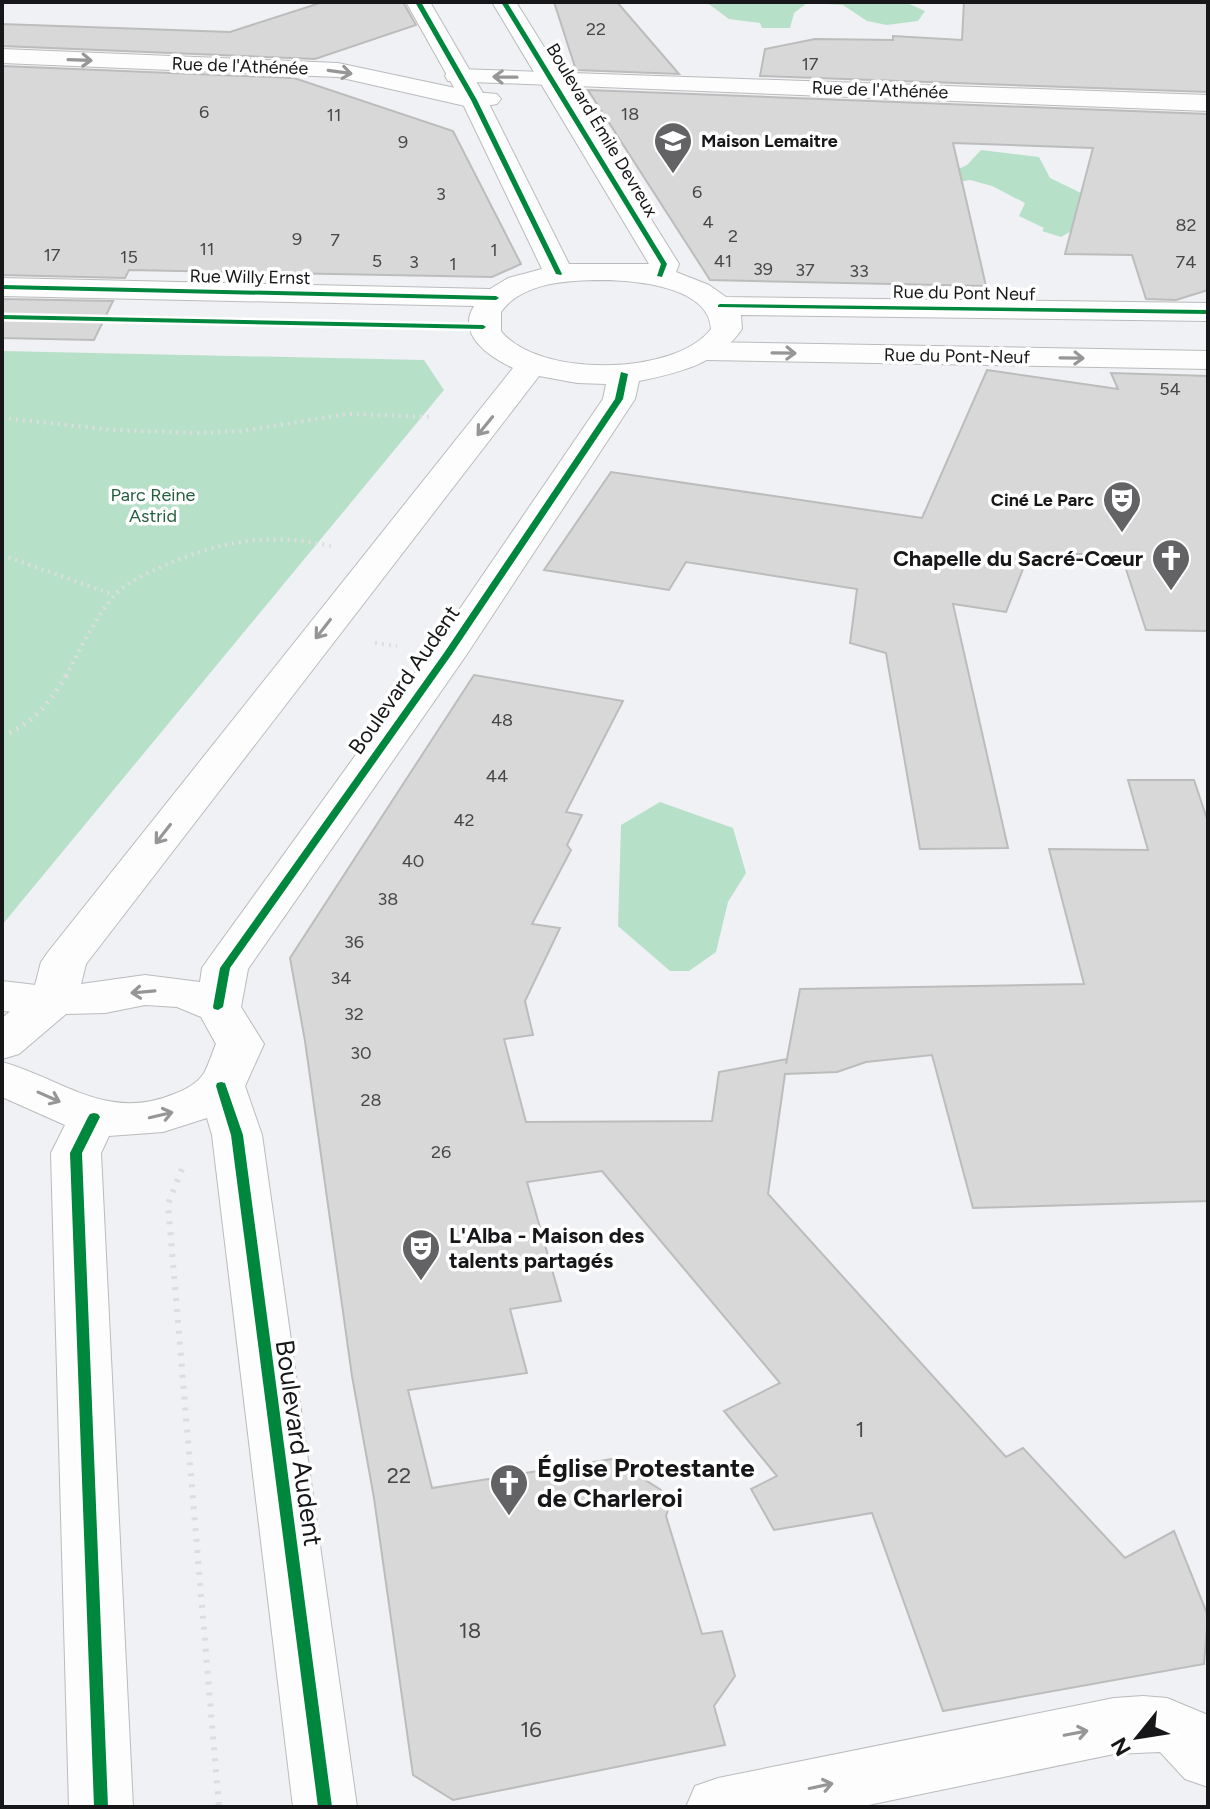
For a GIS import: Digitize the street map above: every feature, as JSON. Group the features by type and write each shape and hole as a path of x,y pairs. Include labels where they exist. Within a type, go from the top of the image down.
{"street":[{"path":"418,2 457,76 474,100 559,274"},
{"name":"Boulevard Émile Devreux","path":"504,2 664,264 660,276"},
{"name":"Rue de l'Athénée","path":"2,56 338,70 474,100"},
{"name":"Boulevard Émile Devreux","path":"457,76 557,85"},
{"name":"Boulevard Émile Devreux","path":"474,100 557,85"},
{"name":"Rue de l'Athénée","path":"557,85 1208,103"},
{"path":"603,271 660,276 700,290 720,306 726,323 723,332 706,351 681,363 624,374 584,373 532,364 508,354 491,341 483,327 483,317 496,298 522,284 559,274 603,271"},
{"name":"Rue Willy Ernst","path":"2,287 496,298"},
{"name":"Rue du Pont Neuf","path":"720,306 1206,311"},
{"path":"2,317 483,327"},
{"name":"Rue du Pont-Neuf","path":"706,351 1208,360"},
{"path":"2,1043 54,1000 64,962 532,364"},
{"name":"Boulevard Audent","path":"218,1007 225,968 516,552 619,399 624,374"},
{"path":"2,996 54,1000 105,998 145,990 185,993 218,1007 240,1044 221,1086 195,1104 163,1116 128,1120 94,1117 2,1078"},
{"name":"Boulevard Audent","path":"221,1086 237,1135 325,1807"},
{"path":"94,1117 76,1153 101,1807"},
{"path":"718,1807 1114,1726 1146,1722 1193,1743"}],"path":[{"path":"2,418 116,432 180,434 231,432 336,415 379,413 434,417"},
{"path":"2,736 14,734 47,710 82,645 114,595 145,574 195,551 234,539 301,538 340,548"},
{"path":"2,555 114,595"},
{"path":"187,1156 168,1204 219,1807"}],"green space":[{"path":"706,2 905,2 925,11 918,21 887,25 867,21 843,5 807,3 794,13 790,28 762,28 760,23 729,19"},
{"path":"981,150 1039,157 1050,178 1083,194 1078,227 1061,237 1042,231 1044,228 1019,216 1025,203 992,186 970,180 913,190 967,165"},
{"name":"Parc Reine Astrid","path":"2,351 424,360 444,390 2,925"},
{"path":"660,802 733,828 746,873 728,902 716,952 689,971 670,971 618,926 621,825"}],"building":[{"path":"323,2 403,2 416,25 315,59 2,46 2,24 230,32"},
{"path":"554,2 617,2 679,74 576,70"},
{"path":"964,2 1208,2 1208,92 760,76 765,49 815,39 893,40 893,36 962,40"},
{"path":"2,66 294,78 453,131 521,264 492,277 129,270 125,278 2,275"},
{"path":"588,90 1208,114 1208,290 1176,300 1146,299 1132,255 1065,254 1093,148 953,143 986,286 710,280"},
{"path":"2,299 113,301 94,340 2,338"},
{"path":"987,370 1118,389 1111,373 1208,376 1208,631 1146,630 1121,554 1075,554 1027,559 1006,612 953,604 1008,848 920,849 886,653 850,643 857,589 686,562 669,590 544,570 611,472 922,518"},
{"path":"474,675 623,701 566,812 582,815 567,845 571,850 532,924 560,928 525,1001 533,1035 504,1039 526,1122 712,1121 719,1072 787,1059 800,989 1084,984 1049,849 1148,850 1128,780 1194,780 1208,822 1208,1201 973,1208 932,1055 866,1062 837,1072 785,1074 768,1194 1006,1457 1023,1448 1125,1558 1174,1531 1208,1616 1204,1664 943,1711 872,1513 774,1530 751,1489 777,1476 724,1411 780,1383 602,1171 527,1182 561,1301 510,1309 527,1373 408,1390 432,1488 625,1457 628,1469 661,1490 669,1507 666,1516 702,1634 722,1631 735,1676 714,1706 725,1745 453,1800 413,1775 374,1498 352,1376 305,1041 290,958"}],"cycle path":[{"path":"418,2 474,100 559,274"},
{"path":"504,2 664,264 660,276"},
{"path":"2,287 496,298"},
{"path":"720,306 1208,312"},
{"path":"2,317 483,327"},
{"path":"218,1007 225,968 448,654 619,399 624,374"},
{"path":"221,1086 237,1135 325,1807"},
{"path":"94,1117 76,1153 101,1807"}],"place":[{"name":"Maison Lemaitre","path":"673,175"},
{"name":"Ciné Le Parc","path":"1122,534"},
{"name":"Chapelle du Sacré-Cœur","path":"1171,592"},
{"name":"L'Alba - Maison des talents partagés","path":"421,1282"},
{"name":"Église Protestante de Charleroi","path":"509,1517"}]}
